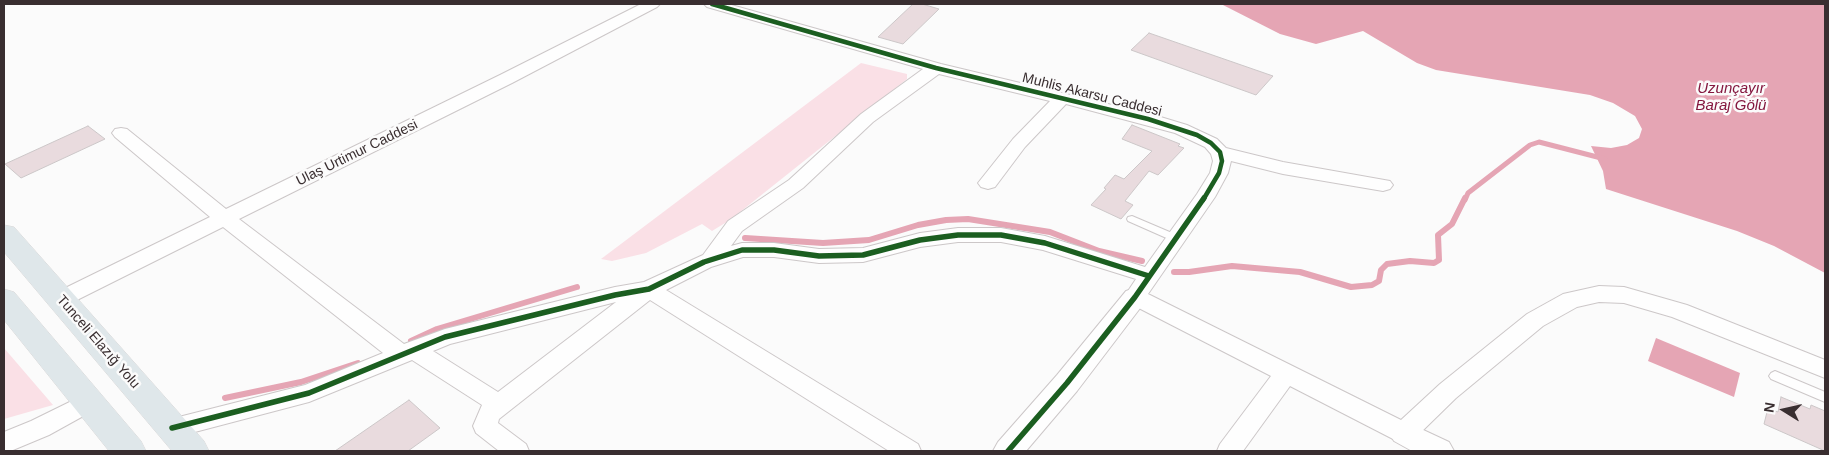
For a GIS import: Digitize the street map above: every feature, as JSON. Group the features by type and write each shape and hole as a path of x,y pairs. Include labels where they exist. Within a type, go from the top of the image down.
{"main road":[{"name":"Tunceli Elazığ Yolu","path":"4,234 192,451"},
{"path":"4,300 128,451"}],"street":[{"name":"Ulaş Urtimur Caddesi","path":"61,299 506,79 652,4"},
{"name":"Muhlis Akarsu Caddesi","path":"712,4 936,68 1181,129 1211,143 1220,152"},
{"path":"710,260 735,226 796,184 867,118 936,68"},
{"path":"988,183 1019,143 1062,98"},
{"path":"121,133 225,219 408,352 499,404"},
{"path":"1008,451 1067,383 1142,287 1205,197 1219,173 1222,161 1220,152 1283,168 1383,185"},
{"path":"517,451 485,426 489,414 499,404 649,289 710,260 742,250 774,250 819,256 863,255 920,240 958,235 1001,235 1046,243 1142,287 1286,373 1439,451"},
{"path":"172,428 309,393 445,337 615,294 649,289 909,451"},
{"path":"1404,433 1448,391 1535,320 1571,300 1599,294 1624,295 1679,311 1825,369"},
{"path":"1229,451 1286,373"},
{"path":"4,443 40,428 88,402"}],"lane":[{"path":"1132,219 1175,238"},
{"path":"1775,376 1825,397"}],"shaded area":[{"path":"861,63 907,74 907,79 730,220 712,231 702,224 646,253 612,261 601,259"},
{"path":"4,348 53,405 4,419"}],"water":[{"name":"Uzunçayır Baraj Gölü","path":"1221,4 1825,4 1825,273 1774,246 1737,231 1606,189 1603,171 1591,146 1611,148 1627,145 1639,138 1642,129 1635,116 1613,103 1590,95 1436,70 1417,63 1363,31 1316,44 1280,34"},
{"path":"1656,338 1740,373 1734,397 1648,361"}],"building":[{"path":"913,4 922,4 939,9 903,44 878,37"},
{"path":"1149,33 1273,76 1256,95 1131,50"},
{"path":"1132,125 1180,144 1178,146 1184,148 1158,175 1149,171 1125,201 1133,205 1121,219 1091,205 1106,189 1104,188 1115,175 1124,179 1152,151 1122,139"},
{"path":"88,126 105,139 21,178 5,164"},
{"path":"1781,397 1810,409 1811,405 1825,411 1825,451 1764,424 1768,408 1778,412"},
{"path":"409,400 440,428 408,451 335,451"}],"waterway":[{"path":"1465,200 1468,193 1530,145 1539,142 1605,159"},
{"path":"1174,272 1189,272 1232,266 1300,272 1351,287 1372,285 1379,281 1381,270 1387,264 1410,261 1434,263 1439,260 1438,235 1452,224 1465,198"},
{"path":"745,238 823,243 869,240 918,225 946,220 968,219 1050,232 1099,251 1142,261"},
{"path":"411,341 437,329 577,287"},
{"path":"225,398 301,382 358,363"}],"cycle path":[{"path":"712,4 936,68 1148,119 1197,135 1211,143 1220,152 1222,161 1219,173 1205,197 1135,297 1067,383 1008,451"},
{"path":"172,428 309,393 445,337 615,295 649,289 704,262 742,250 774,250 819,256 863,255 920,240 958,235 1001,235 1045,243 1149,276"}]}
